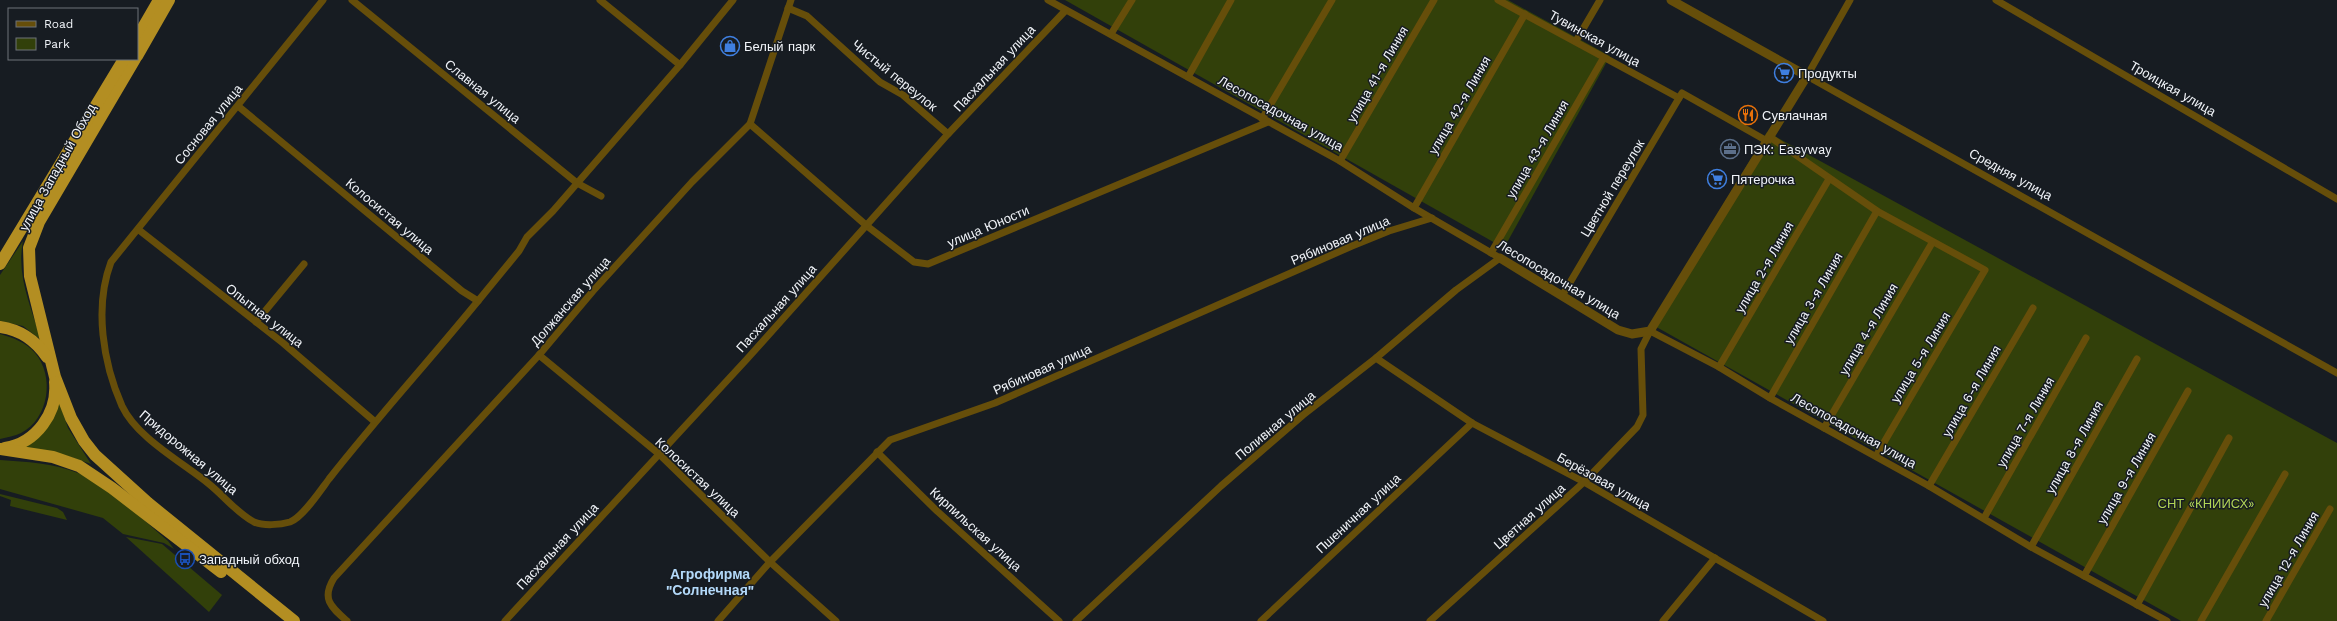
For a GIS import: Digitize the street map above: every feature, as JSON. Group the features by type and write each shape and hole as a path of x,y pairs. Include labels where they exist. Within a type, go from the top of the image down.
{"highway":[{"path":"138,36 160,0"},
{"path":"138,54 169,0"},
{"name":"улица Западный Обход","path":"0,264 123,60"},
{"name":"улица Западный Обход","path":"134,60 40,222 29,248 30,276 54,373 77,430 94,456 148,503 294,621"},
{"path":"0,327 22,333 32,339 48,358 54,373 54,400 46,421 30,437 15,445 0,449"},
{"path":"0,449 52,457 68,461 88,471 171,532 282,621"}],"street":[{"name":"Сосновая улица","path":"111,262 139,230 323,0"},
{"name":"Славная улица","path":"352,0 577,183 601,196"},
{"path":"600,0 680,65"},
{"path":"374,421 437,351 520,251 527,237 577,183 680,65 733,0"},
{"name":"Должанская улица","path":"347,621 333,609 328,593 334,578 539,356 593,291 687,188 750,124 791,0"},
{"name":"Лесопосадочная улица","path":"1048,0 1065,11 1111,34 1340,161 1414,208 1500,258 1618,330 1632,334 1650,331 1719,367 1770,398 1929,486 2031,547 2167,621"},
{"path":"1111,34 1132,0"},
{"path":"1188,77 1231,0"},
{"path":"1265,120 1332,0"},
{"name":"улица 41-я Линия","path":"1340,161 1434,0"},
{"name":"Тувинская улица","path":"1498,0 1604,57 1768,139 1877,211 1932,243 1986,270"},
{"path":"1576,41 1600,0"},
{"name":"Средняя улица","path":"1671,0 2337,373"},
{"path":"1650,331 1807,76 1850,0"},
{"name":"Троицкая улица","path":"1996,0 2337,198"},
{"name":"Чистый переулок","path":"788,8 807,16 880,82 903,94 948,134"},
{"name":"Пасхальная улица","path":"505,621 867,226 948,134 1065,11"},
{"name":"улица 42-я Линия","path":"1414,208 1525,14"},
{"name":"улица 43-я Линия","path":"1491,254 1604,57"},
{"name":"Цветной переулок","path":"1562,296 1681,96"},
{"name":"Колосистая улица","path":"238,106 462,291 478,301"},
{"name":"улица Юности","path":"750,124 867,226 914,262 928,264 1265,120"},
{"name":"улица 2-я Линия","path":"1719,367 1829,179"},
{"name":"улица 3-я Линия","path":"1770,398 1877,211"},
{"name":"Рябиновая улица","path":"718,621 770,562 890,440 995,403 1360,243 1389,231 1432,218"},
{"name":"Опытная улица","path":"139,230 256,322 374,421"},
{"name":"улица 4-я Линия","path":"1824,428 1932,243"},
{"name":"Поливная улица","path":"1076,621 1221,486 1304,415 1376,358 1456,290 1500,258"},
{"name":"Придорожная улица","path":"111,262 103,288 103,333 110,371 122,406 130,420 149,438 256,523 267,524 289,522 295,519 309,505 374,421"},
{"path":"256,322 304,264"},
{"name":"улица 5-я Линия","path":"1876,456 1986,270"},
{"name":"улица 6-я Линия","path":"1929,486 2033,308"},
{"name":"Цветная улица","path":"1430,621 1584,482 1637,427 1643,415 1641,349 1650,331"},
{"name":"улица 7-я Линия","path":"1984,518 2086,338"},
{"name":"Колосистая улица","path":"539,356 659,454 770,562 836,621"},
{"name":"Берёзовая улица","path":"1376,358 1472,423 1584,482 1824,621"},
{"name":"улица 8-я Линия","path":"2031,547 2137,359"},
{"name":"улица 9-я Линия","path":"2084,576 2188,391"},
{"name":"Пшеничная улица","path":"1261,621 1472,423"},
{"path":"2137,605 2229,438"},
{"name":"Кирпильская улица","path":"877,452 937,511 1059,621"},
{"path":"2201,621 2285,474"},
{"name":"улица 12-я Линия","path":"2266,621 2330,509"},
{"path":"1663,621 1715,558"}],"green space":[{"path":"1065,0 1508,0 1610,56 1504,248"},
{"name":"СНТ «КНИИСХ»","path":"1767,132 2337,443 2337,621 2181,621 1651,324"},
{"path":"23,241 21,266 23,279 41,340 23,326 0,321 0,275"},
{"path":"0,334 23,343 35,353 41,362 47,385 43,408 38,418 21,433 0,439"},
{"path":"59,402 68,428 91,464 65,455 19,448"},
{"path":"0,460 30,462 59,467 89,478 101,485 125,504 168,541 174,549 164,543 123,534 103,518 0,489"},
{"path":"0,494 57,508 63,512 67,520 10,506 11,500 0,496"},
{"path":"126,537 162,544 222,595 209,612"}],"place":[{"name":"Белый парк","path":"730,46"},
{"name":"Продукты","path":"1784,73"},
{"name":"Сувлачная","path":"1748,115"},
{"name":"ПЭК: Easyway","path":"1730,149"},
{"name":"Пятерочка","path":"1717,179"},
{"name":"Западный обход","path":"185,559"}],"district":[{"name":"Агрофирма \"Солнечная\"","path":"710,582"}]}
